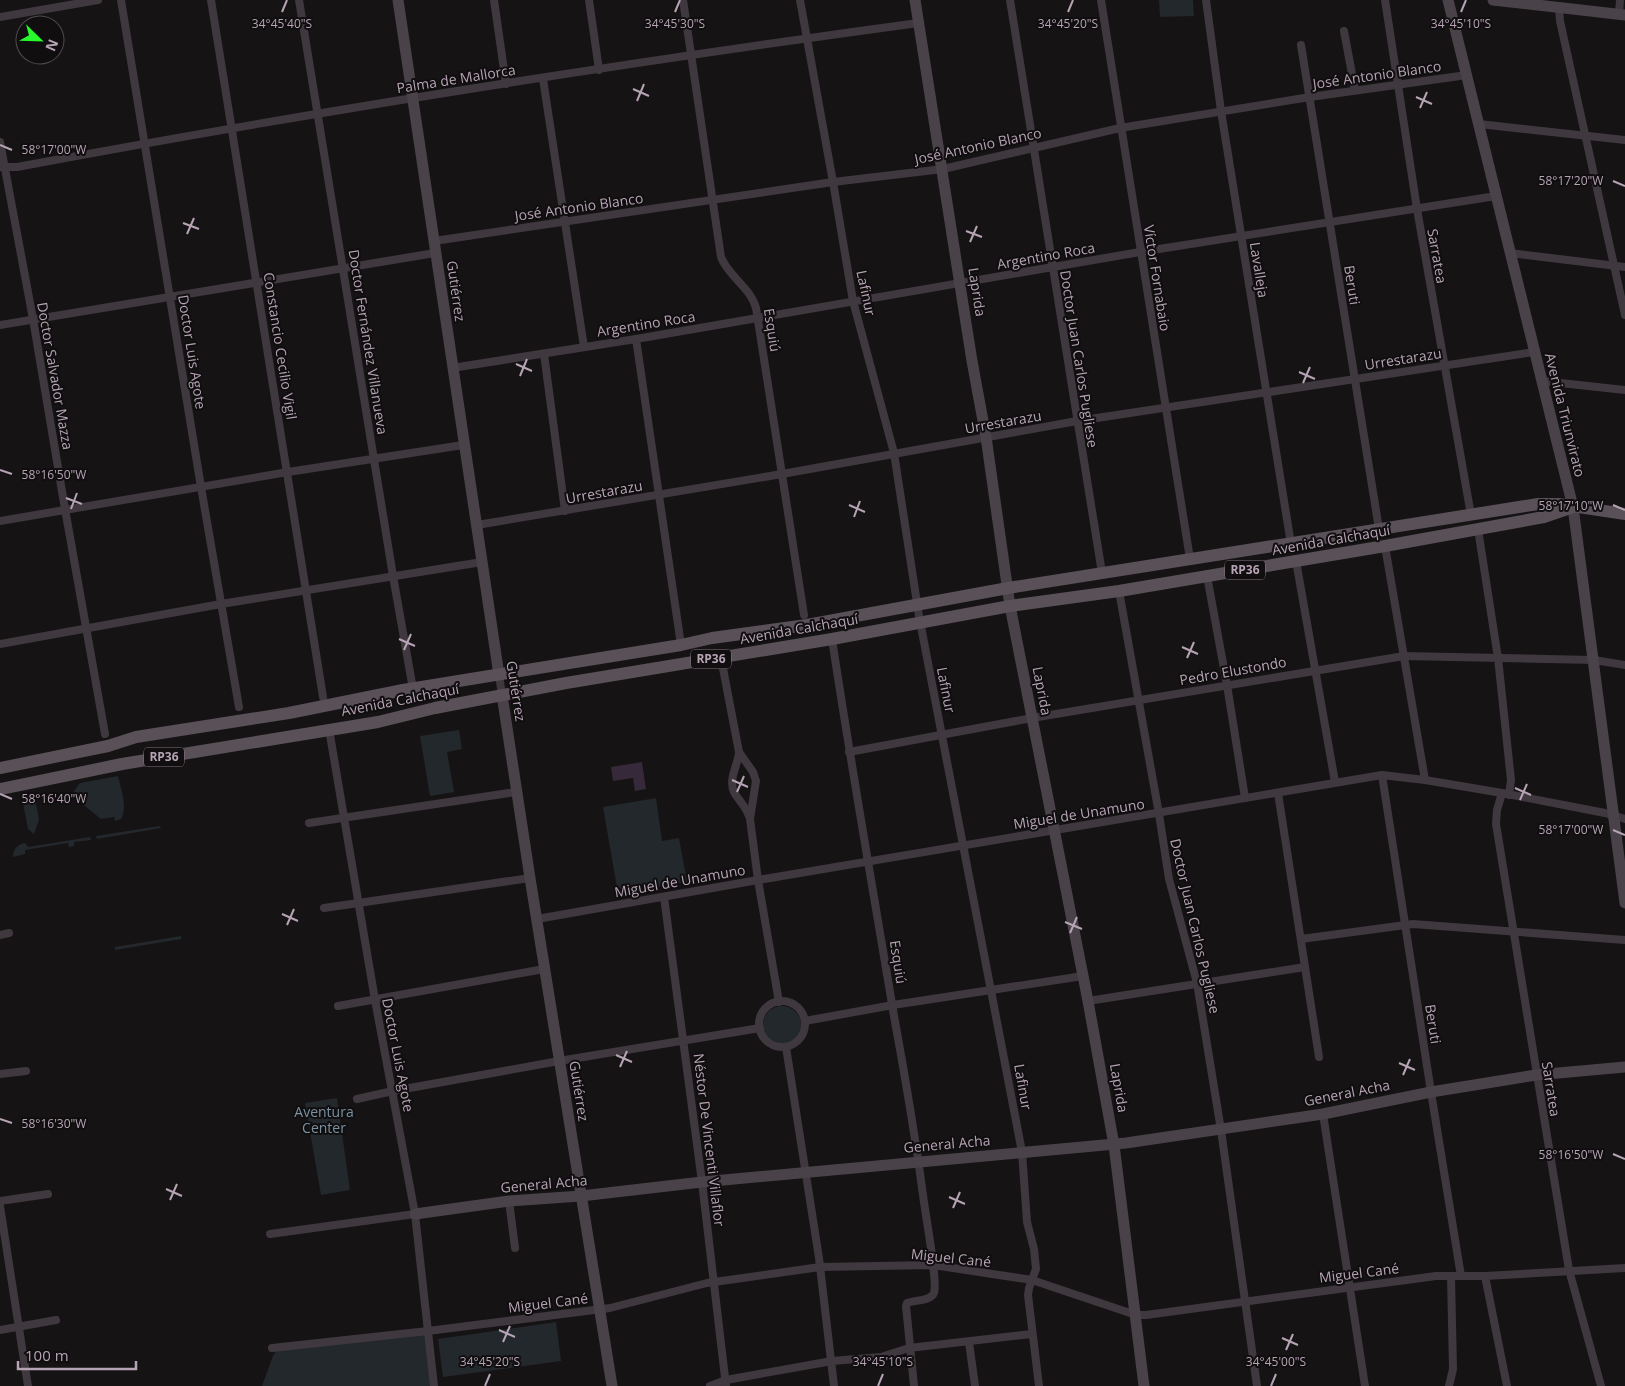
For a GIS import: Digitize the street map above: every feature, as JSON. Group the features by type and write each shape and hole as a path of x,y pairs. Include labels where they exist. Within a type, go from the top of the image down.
{"main road":[{"name":"Avenida Calchaquí","path":"6,767 20,757 294,712 413,689 681,645 712,638 807,625 1008,588 1291,544 1379,528 1550,503 1625,514"},
{"name":"Avenida Calchaquí","path":"0,789 122,764 378,722 502,695 832,639 1010,606 1119,591 1385,546 1544,517 1573,507"},
{"path":"6,767 17,786"}],"street":[{"path":"0,17 98,0"},
{"name":"Doctor Luis Agote","path":"121,0 238,707"},
{"name":"Constancio Cecilio Vigil","path":"211,0 324,697"},
{"name":"Doctor Fernández Villanueva","path":"299,0 413,689"},
{"name":"Gutiérrez","path":"398,0 516,792 612,1386"},
{"path":"494,0 506,84"},
{"path":"589,0 598,70"},
{"name":"Esquiú","path":"683,0 723,262 753,299 758,318 804,615"},
{"name":"Lafinur","path":"800,0 853,301 894,453 920,623 1022,1152 1027,1222 1036,1269 1028,1295 1038,1386"},
{"name":"Laprida","path":"915,0 986,437 1010,606 1088,1001 1114,1145 1144,1386"},
{"name":"Doctor Juan Carlos Pugliese","path":"1010,0 1102,574"},
{"name":"Víctor Fornabaio","path":"1101,0 1164,408 1190,559"},
{"name":"Lavalleja","path":"1206,0 1221,111 1291,544"},
{"name":"Sarratea","path":"1385,0 1416,209 1470,515"},
{"name":"Avenida Triunvirato","path":"1448,0 1573,507 1594,660 1619,818 1625,903"},
{"path":"1493,0 1622,14 1620,0"},
{"path":"1559,8 1560,21 1584,135 1625,315"},
{"name":"Palma de Mallorca","path":"2,167 17,168 412,98 918,23"},
{"path":"1344,31 1354,90"},
{"name":"Beruti","path":"1301,45 1379,528"},
{"name":"José Antonio Blanco","path":"434,241 833,182 943,169 1120,128 1310,96 1467,75"},
{"path":"543,79 584,347"},
{"path":"1479,124 1625,140"},
{"name":"Doctor Salvador Mazza","path":"0,142 2,167 33,319 105,734"},
{"name":"Argentino Roca","path":"452,368 636,339 1140,252 1496,196"},
{"path":"0,324 436,253"},
{"path":"1510,253 1625,267"},
{"path":"636,339 681,645"},
{"name":"Urrestarazu","path":"477,525 1077,422 1534,352"},
{"path":"544,354 565,511"},
{"path":"1542,381 1625,390"},
{"path":"0,521 288,472 463,445"},
{"name":"Sarratea","path":"1478,529 1498,658 1511,780 1497,810 1496,824 1569,1270 1601,1386"},
{"path":"1385,546 1424,780"},
{"path":"1296,561 1335,782"},
{"path":"0,644 221,604 482,562"},
{"path":"1207,576 1245,798"},
{"name":"Doctor Juan Carlos Pugliese","path":"1119,591 1169,879 1197,983 1221,1130 1257,1386"},
{"name":"Esquiú","path":"832,639 849,752 919,1162 935,1289 930,1298 907,1303 905,1312 909,1348"},
{"name":"Pedro Elustondo","path":"849,752 1032,718 1404,656 1594,660 1625,665"},
{"path":"721,658 739,752 732,785 735,794 747,811 750,819 758,880 779,1002"},
{"name":"Doctor Luis Agote","path":"329,729 375,1000 415,1214 434,1386"},
{"path":"739,752 753,772 756,781 750,819"},
{"name":"Beruti","path":"1382,775 1461,1276"},
{"name":"Miguel de Unamuno","path":"537,919 1382,775 1505,794 1605,813 1619,818"},
{"path":"309,823 516,792"},
{"path":"1278,792 1319,1056"},
{"path":"324,908 530,878"},
{"name":"Néstor De Vincenti Villaflor","path":"664,897 702,1182 726,1383"},
{"path":"1301,940 1405,924 1514,930 1625,940"},
{"path":"0,935 10,933"},
{"path":"1088,1001 1305,966"},
{"path":"338,1006 544,969"},
{"path":"805,1021 893,1005 1083,976"},
{"path":"779,1002 793,1004 798,1008 805,1021 803,1035 786,1047 779,1047 766,1041 760,1028 760,1021 766,1008 779,1002"},
{"path":"357,1099 559,1061 760,1028"},
{"path":"786,1047 820,1267 834,1386"},
{"name":"General Acha","path":"270,1234 509,1201 581,1196 806,1172 1114,1145 1323,1114 1431,1092 1536,1075 1625,1067"},
{"path":"0,1074 26,1070"},
{"path":"1323,1114 1365,1386"},
{"path":"0,1201 48,1194"},
{"path":"509,1201 515,1248"},
{"path":"0,1206 28,1386"},
{"name":"Miguel Cané","path":"272,1348 428,1331 616,1307 714,1282 820,1267 932,1265 1032,1280 1136,1315 1436,1276 1485,1276 1625,1268"},
{"path":"1449,1386 1453,1369 1451,1276"},
{"path":"1485,1276 1507,1386"},
{"path":"0,1330 56,1320"},
{"path":"710,1386 832,1361 881,1357 909,1348 1032,1334"},
{"path":"969,1342 975,1386"},
{"path":"909,1348 914,1386"}],"green space":[{"path":"1159,0 1193,0 1194,16 1160,17"},
{"path":"459,730 462,749 447,752 454,792 430,796 420,736"},
{"path":"118,776 124,804 121,819 115,821 114,817 101,819 74,797 74,791 80,783"},
{"path":"22,798 36,803 39,820 34,834 28,829"},
{"path":"656,798 662,841 679,838 687,882 618,893 603,807"},
{"path":"160,826 161,828 97,839 96,836"},
{"path":"90,837 91,840 74,842 74,846 69,847 68,843 25,850 25,854 13,857 15,849 25,843 28,847"},
{"path":"181,936 181,939 115,950 115,947"},
{"path":"782,1006 796,1011 801,1025 796,1039 782,1044 768,1039 763,1025 768,1011"},
{"name":"Aventura Center","path":"337,1098 350,1190 321,1195 305,1103"},
{"path":"556,1322 561,1361 443,1377 438,1339"},
{"path":"428,1331 434,1386 262,1386 273,1356 279,1347"}],"shaded area":[{"path":"642,762 646,789 635,791 633,778 613,781 611,767"}]}
